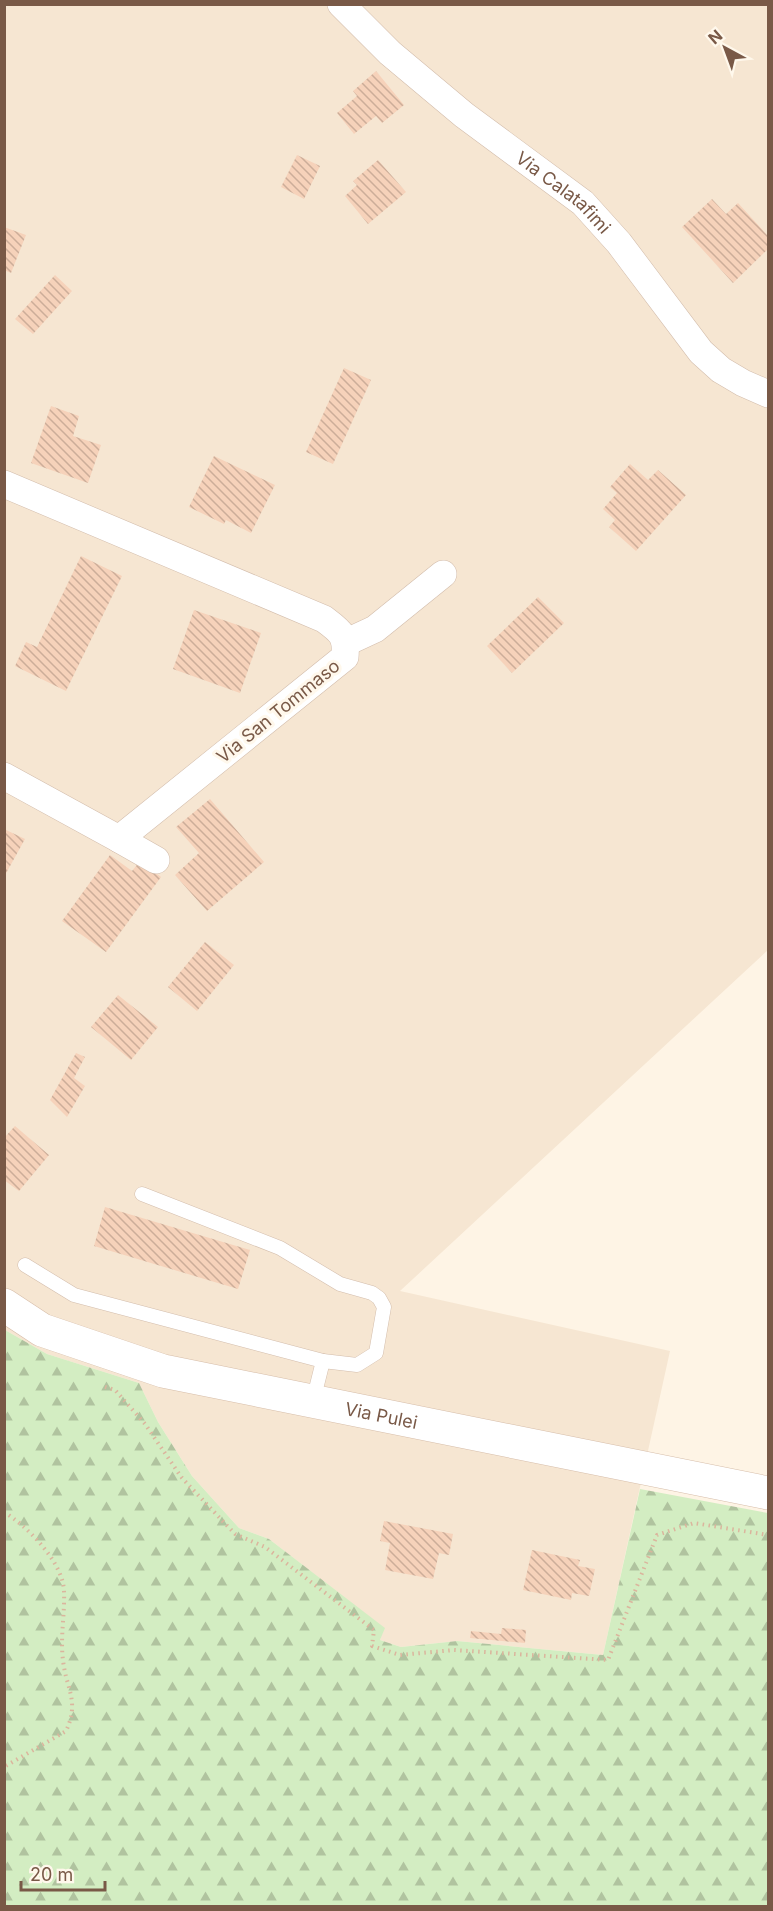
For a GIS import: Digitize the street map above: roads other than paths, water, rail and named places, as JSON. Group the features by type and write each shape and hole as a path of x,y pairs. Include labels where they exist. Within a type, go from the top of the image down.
{"main road":[{"name":"Via Pulei","path":"4,1305 42,1330 142,1365 768,1493"}],"street":[{"name":"Via Calatafimi","path":"341,4 390,53 464,115 583,202 619,243 701,352 721,370 743,383 768,393"},
{"name":"Via San Tommaso","path":"4,484 324,619 339,630 346,642 345,657 119,839"},
{"path":"346,642 375,629 442,574"},
{"path":"4,776 156,860"}],"lane":[{"path":"25,1264 74,1294 323,1361 357,1365 376,1353 384,1307 379,1298 372,1293 340,1284 280,1248 142,1194"},
{"path":"313,1401 323,1361"}]}
